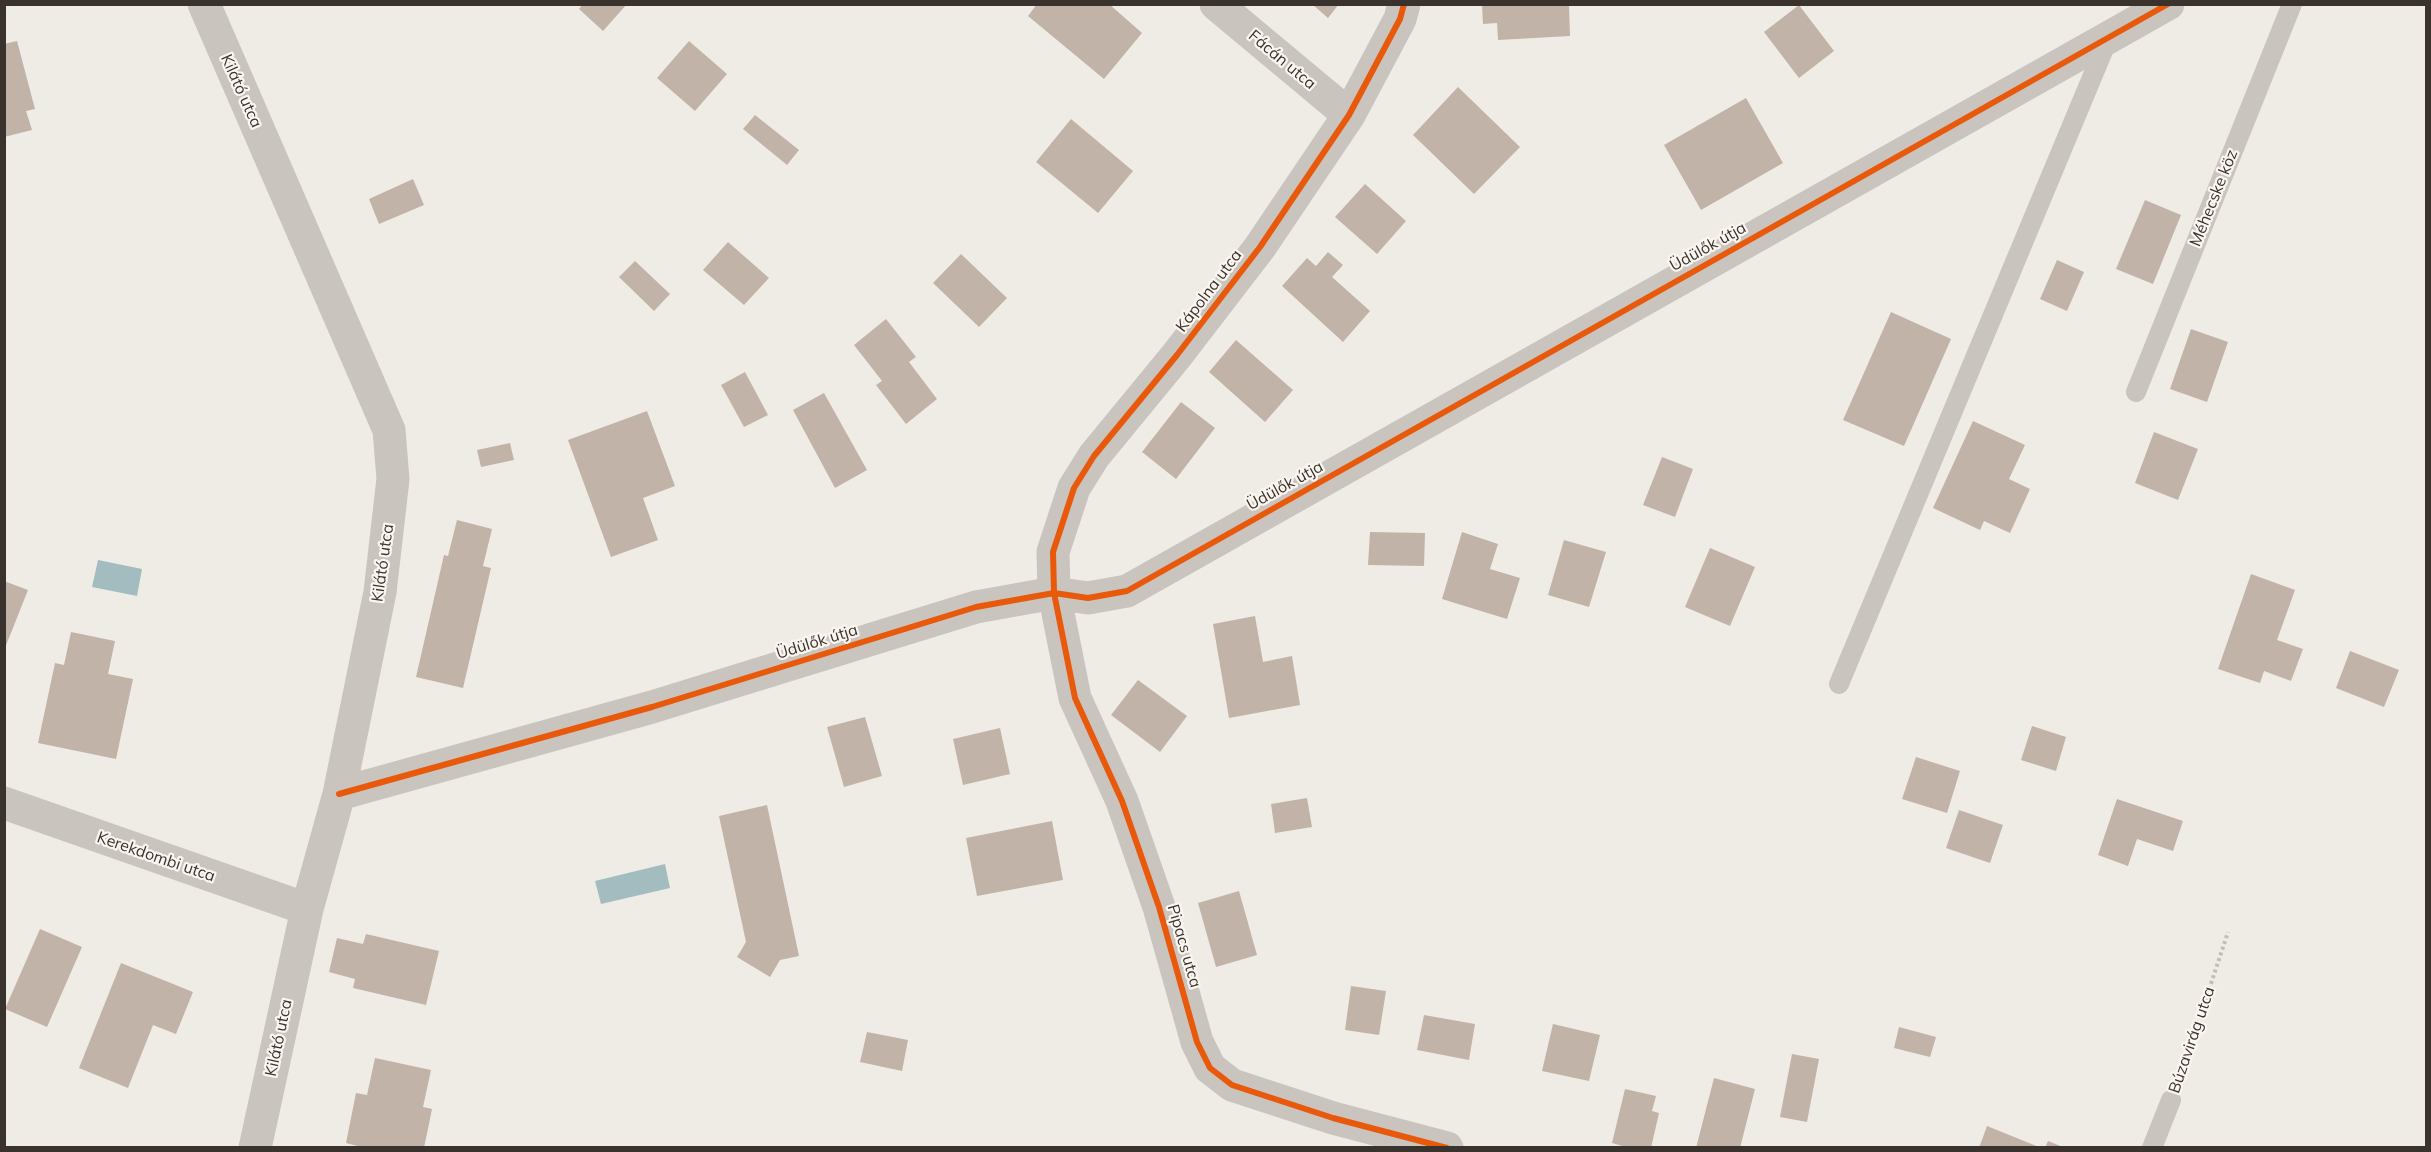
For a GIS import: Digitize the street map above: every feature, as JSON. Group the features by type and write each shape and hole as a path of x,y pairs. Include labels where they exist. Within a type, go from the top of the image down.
{"street":[{"name":"Kilátó utca","path":"204,4 389,430 393,479 380,592 339,794 308,909 255,1148"},
{"name":"Fácán utca","path":"1216,4 1349,115"},
{"name":"Kápolna utca","path":"1054,594 1053,552 1074,488 1094,456 1177,355 1260,247 1349,115 1400,19 1404,4"},
{"name":"Üdülők útja","path":"339,794 652,707 976,607 1054,594 1088,598 1127,591 2168,4"},
{"name":"Pipacs utca","path":"1054,594 1075,698 1122,801 1159,907 1197,1042 1210,1068 1232,1085 1333,1118 1447,1148"},
{"name":"Kerekdombi utca","path":"4,803 308,909"}],"lane":[{"name":"Méhecske köz","path":"2136,392 2292,4"},
{"path":"1839,684 2109,36"},
{"name":"Búzavirág utca","path":"2152,1148 2171,1101"}],"water":[{"path":"98,560 142,569 137,596 92,587"},
{"path":"665,864 670,888 601,904 595,881"}],"building":[{"path":"583,4 627,4 603,31 579,9"},
{"path":"1037,4 1109,4 1142,33 1104,79 1028,16"},
{"path":"1312,4 1339,4 1328,18"},
{"path":"1482,5 1569,5 1570,36 1498,40 1497,23 1483,24"},
{"path":"1799,5 1834,51 1799,78 1764,32"},
{"path":"17,41 35,109 26,111 32,130 4,137 4,44"},
{"path":"689,41 727,74 695,111 657,78"},
{"path":"1458,87 1520,147 1474,194 1413,135"},
{"path":"1746,98 1783,163 1701,210 1664,145"},
{"path":"755,115 799,150 787,165 743,129"},
{"path":"1071,119 1133,171 1098,213 1036,162"},
{"path":"413,179 424,205 379,224 369,199"},
{"path":"1365,184 1406,221 1377,254 1335,217"},
{"path":"2145,200 2181,215 2153,284 2116,269"},
{"path":"728,242 769,278 744,305 703,270"},
{"path":"1328,252 1343,265 1332,277 1370,311 1343,342 1282,286 1307,258 1316,266"},
{"path":"961,254 1007,298 979,327 933,283"},
{"path":"2057,260 2084,272 2067,311 2040,299"},
{"path":"635,261 670,294 654,311 619,277"},
{"path":"1891,312 1951,339 1904,446 1843,420"},
{"path":"886,319 916,357 909,362 937,399 906,424 876,385 882,381 854,345"},
{"path":"2191,329 2228,342 2207,402 2170,389"},
{"path":"1236,340 1293,390 1265,422 1209,372"},
{"path":"745,372 768,415 744,427 721,385"},
{"path":"824,393 867,470 835,488 793,410"},
{"path":"1181,402 1215,428 1176,479 1142,452"},
{"path":"647,411 675,486 643,498 658,540 611,557 568,440"},
{"path":"1973,421 2025,445 2009,479 2030,489 2010,533 1984,521 1980,530 1933,508"},
{"path":"2154,432 2198,449 2178,500 2135,483"},
{"path":"510,443 514,460 481,467 477,450"},
{"path":"1662,457 1693,469 1675,517 1643,505"},
{"path":"457,520 492,529 483,566 491,568 463,688 416,677 444,555 448,556"},
{"path":"1370,532 1425,533 1424,566 1368,565"},
{"path":"1462,532 1498,544 1490,569 1520,578 1507,619 1442,599"},
{"path":"1564,540 1606,552 1589,607 1548,595"},
{"path":"1710,548 1755,567 1730,626 1685,607"},
{"path":"2251,574 2295,590 2277,640 2303,649 2291,681 2264,671 2260,683 2218,669"},
{"path":"4,581 28,590 5,648 4,648"},
{"path":"1255,616 1263,662 1292,656 1300,705 1229,718 1213,624"},
{"path":"71,632 115,641 108,674 133,679 116,759 38,743 55,663 64,665"},
{"path":"2350,651 2399,670 2384,707 2336,688"},
{"path":"1138,680 1187,716 1160,752 1111,715"},
{"path":"865,717 882,776 844,787 827,727"},
{"path":"2032,726 2066,737 2056,771 2021,760"},
{"path":"1000,728 1010,774 963,785 953,739"},
{"path":"1916,757 1960,771 1947,813 1902,799"},
{"path":"1307,798 1312,827 1275,833 1271,804"},
{"path":"2117,799 2183,821 2173,851 2137,839 2128,866 2098,855"},
{"path":"767,805 799,956 780,960 770,977 737,957 746,942 719,816"},
{"path":"1959,810 2003,825 1990,863 1946,848"},
{"path":"1052,821 1063,880 977,896 966,838"},
{"path":"1239,891 1257,955 1216,967 1198,903"},
{"path":"40,929 82,947 47,1027 5,1009"},
{"path":"366,934 439,951 426,1005 353,988 355,979 329,972 337,938 363,944"},
{"path":"121,963 193,992 176,1034 153,1025 128,1088 79,1068"},
{"path":"1351,986 1386,991 1379,1035 1345,1030"},
{"path":"1424,1015 1475,1024 1469,1060 1417,1050"},
{"path":"1553,1024 1600,1035 1589,1081 1542,1071"},
{"path":"1899,1027 1936,1037 1930,1057 1894,1048"},
{"path":"867,1032 908,1040 902,1071 860,1062"},
{"path":"1792,1054 1819,1059 1807,1122 1780,1117"},
{"path":"375,1058 431,1070 423,1107 432,1109 424,1148 365,1148 346,1143 356,1093 367,1095"},
{"path":"1714,1078 1755,1089 1740,1148 1696,1148"},
{"path":"1625,1089 1656,1096 1652,1111 1659,1113 1651,1148 1629,1148 1612,1143"},
{"path":"1987,1126 2039,1147 2039,1148 1979,1148"},
{"path":"2048,1141 2063,1147 2063,1148 2045,1148"}],"cycle path":[{"path":"1404,4 1400,19 1349,115 1260,247 1177,355 1094,456 1074,488 1053,552 1054,593 1075,698 1122,801 1159,907 1197,1042 1210,1068 1232,1085 1333,1118 1447,1148"},
{"path":"339,794 652,707 976,607 1054,593 1088,598 1127,591 2168,4"}]}
